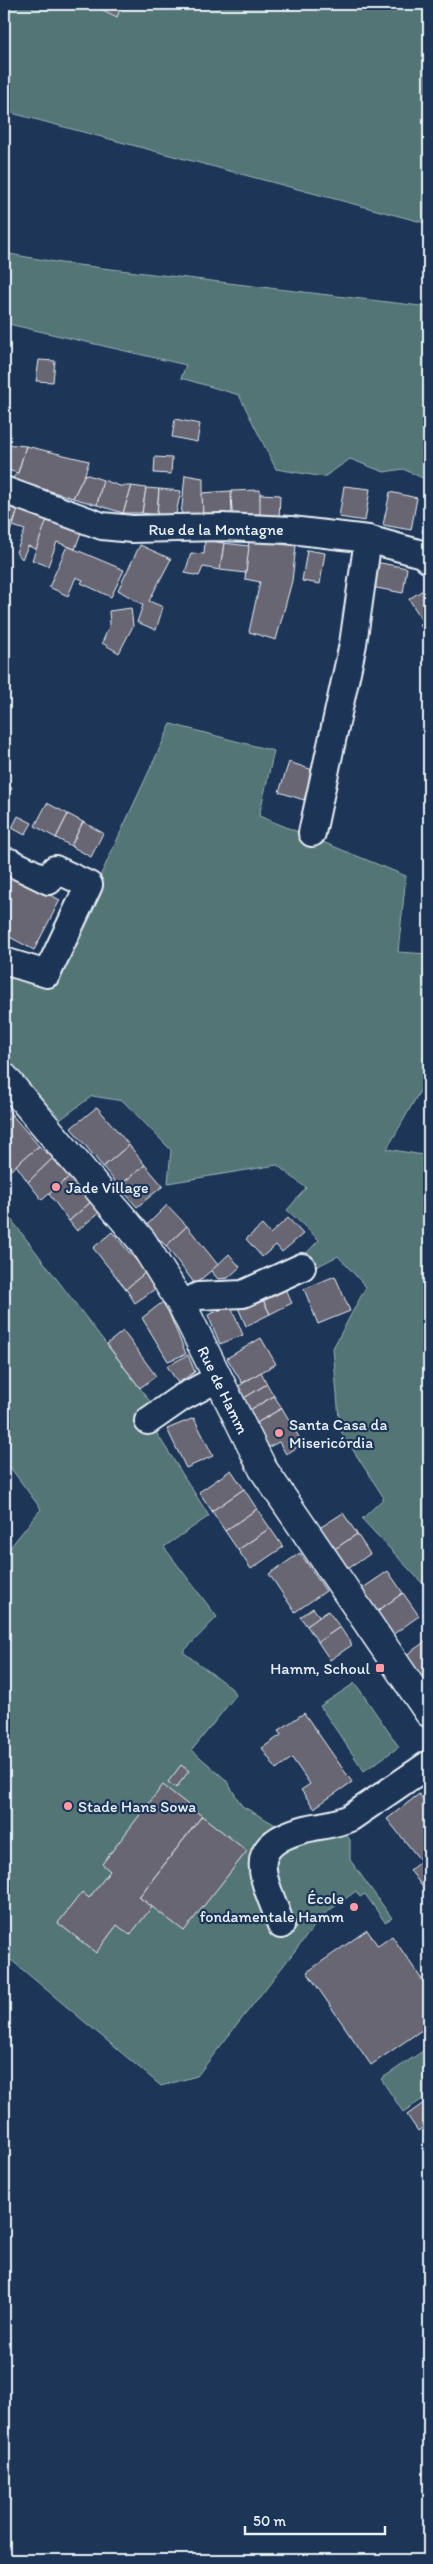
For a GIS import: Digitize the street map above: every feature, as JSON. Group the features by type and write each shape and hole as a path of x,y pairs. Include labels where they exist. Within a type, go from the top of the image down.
{"main road":[{"name":"Rue de Hamm","path":"4,1077 142,1241 182,1304 217,1379 263,1469 429,1713"}],"street":[{"name":"Rue de la Montagne","path":"4,490 102,526 132,529 222,527 291,530 368,539 422,554 429,560"},
{"path":"312,833 353,644 368,539"},
{"path":"4,961 47,974 89,885 55,869 50,881 10,862"},
{"path":"182,1304 198,1296 242,1294 302,1268"},
{"path":"148,1421 181,1398 217,1379"},
{"path":"281,1925 261,1862 266,1848 276,1838 290,1833 338,1823 350,1818 429,1764"}],"green space":[{"path":"4,4 429,4 429,224 4,111"},
{"path":"4,253 61,263 429,307 429,481 403,469 384,472 350,459 324,477 276,469 239,395 181,378 186,365 4,323"},
{"path":"171,724 274,751 259,816 406,876 398,952 429,954 429,1075 387,1149 429,1156 429,1584 423,1584 362,1519 384,1498 340,1430 333,1348 366,1287 338,1256 306,1272 298,1262 319,1240 287,1210 306,1188 277,1165 168,1183 171,1150 123,1101 92,1096 61,1119 4,1056 4,971 49,986"},
{"path":"4,1210 152,1404 149,1421 209,1516 164,1547 217,1617 183,1652 231,1688 236,1695 192,1750 226,1780 242,1806 290,1833 338,1823 350,1840 350,1860 392,1918 385,1922 365,1894 360,1897 356,1891 323,1915 197,2076 161,2086 4,1954 4,1555 41,1509 4,1459"},
{"path":"355,1683 399,1747 364,1771 320,1706"},
{"path":"429,2047 429,2095 403,2112 381,2079"}],"building":[{"path":"103,4 114,4 121,7 117,17 101,9"},
{"path":"39,360 55,361 53,382 36,381"},
{"path":"175,419 200,424 197,442 172,437"},
{"path":"4,444 26,446 18,473 4,469"},
{"path":"26,446 89,461 73,498 11,479 18,473"},
{"path":"155,457 172,458 171,474 154,473"},
{"path":"85,474 103,480 97,505 73,498"},
{"path":"185,475 203,478 203,516 181,516"},
{"path":"103,480 120,486 132,486 123,513 97,505"},
{"path":"132,486 146,488 142,513 123,513"},
{"path":"344,486 370,489 365,521 339,517"},
{"path":"146,488 159,489 157,515 142,513"},
{"path":"159,489 181,491 175,518 157,515"},
{"path":"260,490 261,514 232,515 231,491"},
{"path":"231,491 232,515 203,516 202,493"},
{"path":"390,492 417,498 411,530 383,525"},
{"path":"260,494 280,495 279,520 260,519"},
{"path":"4,501 19,506 10,532 4,530"},
{"path":"19,506 48,517 38,550 28,546 22,559 16,552 25,530 13,526"},
{"path":"429,516 429,535 422,532"},
{"path":"48,517 82,530 75,549 57,542 48,566 32,560"},
{"path":"205,540 224,543 220,570 203,567 199,576 185,573 191,553 204,554"},
{"path":"249,540 296,546 292,581 276,640 249,632 260,582 245,579"},
{"path":"224,543 249,546 246,573 220,570"},
{"path":"140,545 171,559 149,601 163,607 156,630 137,622 143,605 118,590"},
{"path":"67,546 124,570 111,597 81,583 83,580 76,577 68,596 49,587"},
{"path":"307,550 325,553 320,584 302,581"},
{"path":"370,561 407,568 403,593 366,586"},
{"path":"429,586 429,619 424,623 409,599"},
{"path":"131,608 133,626 119,653 102,643 110,624 109,611"},
{"path":"429,619 429,639 420,625"},
{"path":"289,762 313,770 304,800 279,792"},
{"path":"4,782 12,788 4,802"},
{"path":"47,803 68,814 56,838 35,826"},
{"path":"68,814 83,822 71,846 56,838"},
{"path":"18,816 32,823 25,835 12,828"},
{"path":"83,822 103,833 91,857 71,846"},
{"path":"4,871 60,900 34,950 4,934"},
{"path":"4,1104 12,1115 4,1123"},
{"path":"97,1107 129,1145 103,1167 71,1128"},
{"path":"429,1114 429,1129 426,1128"},
{"path":"12,1115 39,1146 11,1170 4,1162 4,1123"},
{"path":"129,1145 145,1165 119,1186 103,1167"},
{"path":"39,1146 53,1158 28,1182 16,1165"},
{"path":"53,1158 70,1176 42,1200 28,1182"},
{"path":"145,1165 163,1186 137,1207 119,1186"},
{"path":"70,1176 92,1201 69,1221 49,1194"},
{"path":"92,1201 101,1211 77,1231 69,1221"},
{"path":"167,1205 187,1226 166,1246 146,1226"},
{"path":"288,1218 303,1234 282,1252 276,1245 262,1257 246,1239 262,1225 270,1234"},
{"path":"187,1226 218,1265 195,1284 166,1246"},
{"path":"112,1232 146,1272 126,1289 93,1248"},
{"path":"229,1254 240,1267 228,1278 218,1279 211,1271"},
{"path":"146,1272 155,1289 135,1303 126,1289"},
{"path":"335,1276 350,1311 318,1324 304,1289"},
{"path":"281,1281 292,1303 270,1314 259,1292"},
{"path":"259,1292 270,1314 246,1326 236,1303"},
{"path":"164,1301 186,1354 168,1361 142,1318"},
{"path":"231,1306 243,1335 220,1344 208,1315"},
{"path":"123,1331 156,1376 140,1388 107,1344"},
{"path":"261,1338 276,1364 242,1383 227,1358"},
{"path":"188,1355 195,1372 178,1383 167,1366"},
{"path":"261,1372 267,1384 241,1400 234,1389"},
{"path":"267,1384 274,1396 248,1411 241,1400"},
{"path":"274,1396 282,1408 255,1424 248,1411"},
{"name":"Santa Casa da Misericórdia","path":"282,1408 303,1444 286,1454 279,1442 269,1447 255,1424"},
{"path":"194,1418 213,1456 186,1468 167,1429"},
{"path":"231,1470 244,1489 212,1511 199,1492"},
{"path":"244,1489 257,1509 225,1531 212,1511"},
{"path":"257,1509 270,1528 238,1550 225,1531"},
{"path":"343,1513 357,1534 332,1551 318,1529"},
{"path":"270,1528 283,1547 251,1569 238,1550"},
{"path":"357,1534 370,1554 345,1571 332,1551"},
{"path":"300,1553 326,1591 295,1612 269,1574"},
{"path":"388,1571 403,1593 372,1615 357,1592"},
{"path":"403,1593 419,1616 388,1638 372,1615"},
{"path":"313,1608 320,1617 307,1626 300,1617"},
{"path":"328,1611 340,1627 318,1642 307,1626"},
{"path":"340,1627 352,1645 330,1660 318,1642"},
{"path":"429,1639 429,1689 406,1655"},
{"path":"304,1713 352,1782 314,1808 301,1790 310,1784 292,1758 276,1769 262,1748 281,1735 278,1731"},
{"path":"181,1765 189,1771 176,1788 168,1782"},
{"path":"163,1785 202,1816 139,1897 152,1907 130,1935 117,1925 96,1953 58,1923 82,1892 89,1898 110,1871 102,1864"},
{"path":"419,1794 429,1807 429,1885 424,1889 410,1870 421,1861 387,1819"},
{"path":"202,1816 247,1851 184,1931 139,1897"},
{"path":"367,1930 378,1946 392,1936 429,1990 429,2012 426,2014 429,2025 371,2065 307,1972"},
{"path":"429,2099 429,2123 418,2131 407,2115"}],"place":[{"name":"Jade Village","path":"56,1187"},
{"name":"Santa Casa da Misericórdia","path":"279,1433"},
{"name":"Hamm, Schoul","path":"380,1668"},
{"name":"Stade Hans Sowa","path":"68,1806"},
{"name":"École fondamentale Hamm","path":"354,1907"}]}
